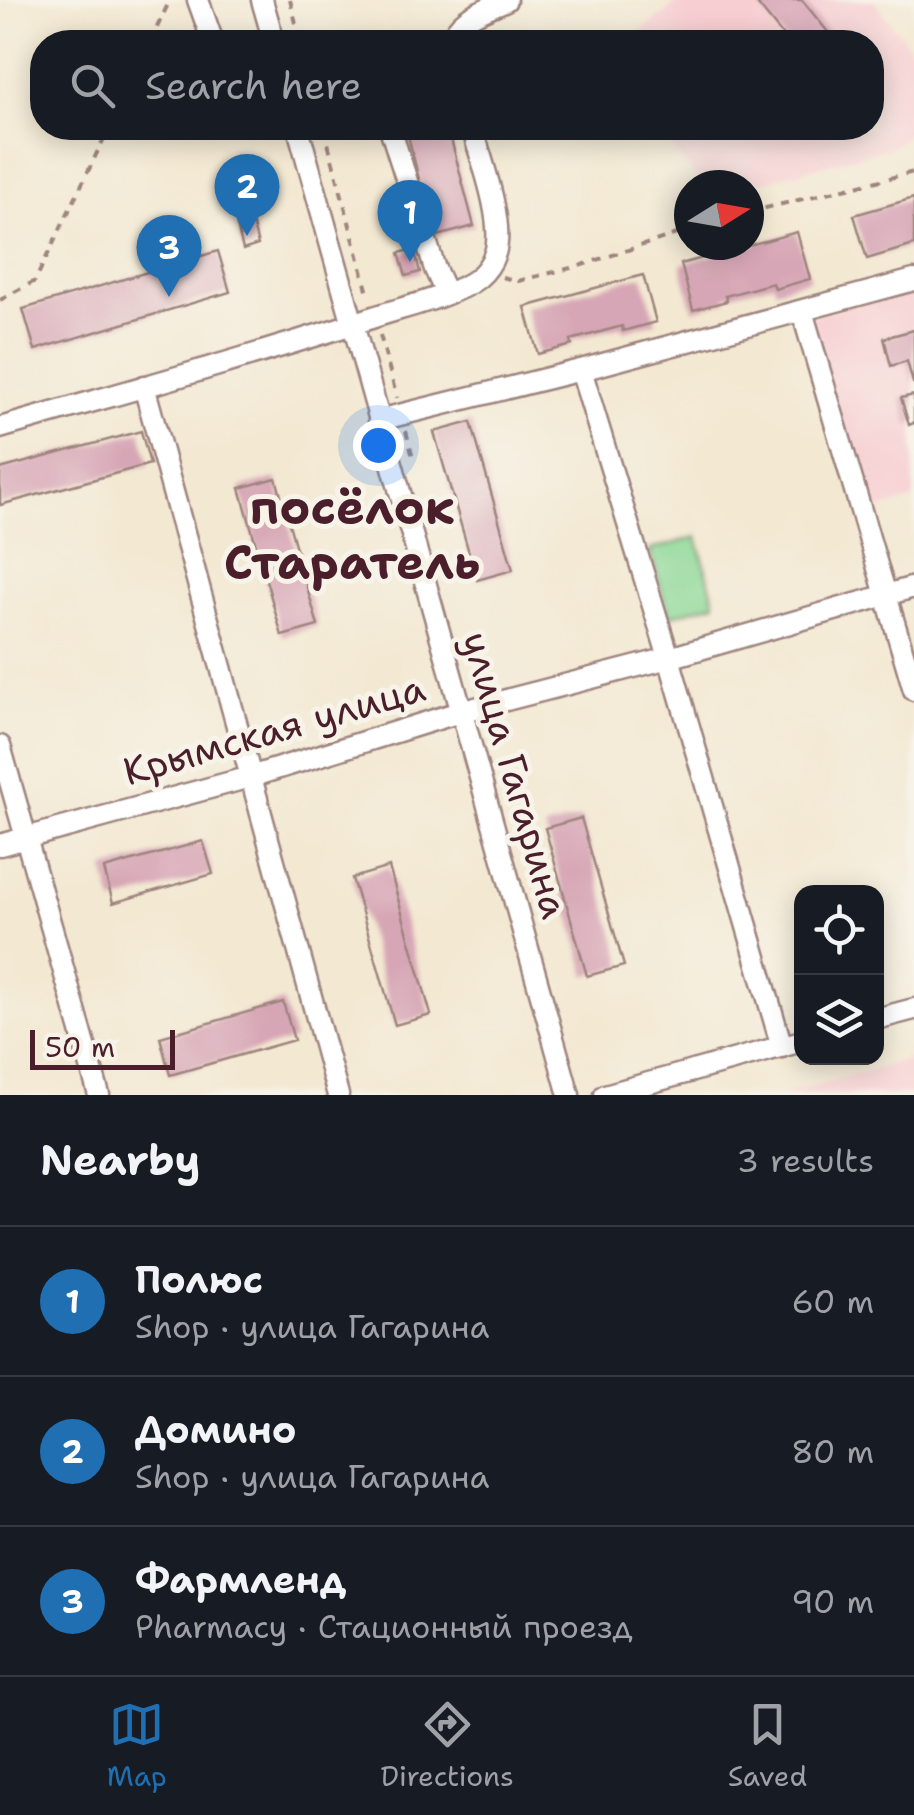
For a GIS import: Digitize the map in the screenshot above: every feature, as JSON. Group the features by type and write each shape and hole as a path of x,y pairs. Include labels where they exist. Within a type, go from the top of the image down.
{"street":[{"path":"198,0 209,30"},
{"path":"262,0 271,30"},
{"path":"457,30 463,20 506,0"},
{"name":"улица Гагарина","path":"301,140 569,1095"},
{"path":"394,140 446,293"},
{"path":"0,428 353,324 476,279 496,251 496,226 475,140"},
{"path":"380,420 914,280"},
{"path":"802,312 914,690"},
{"path":"580,370 792,1044 606,1095"},
{"path":"144,386 338,1095"},
{"name":"Крымская улица","path":"0,844 250,777 460,712 669,658 914,587"},
{"path":"0,746 99,1095"},
{"path":"884,1017 914,1008"}],"path":[{"path":"156,30 170,0"},
{"path":"290,0 298,30"},
{"path":"0,300 35,282 103,140"},
{"path":"764,208 914,172"},
{"path":"488,266 502,277 518,281 674,235"}],"shaded area":[{"path":"681,0 873,0 914,52 914,130 892,147 764,181 764,170 690,170 666,140 884,140 884,30 642,30"},
{"path":"914,288 914,499 866,513 811,316"},
{"path":"914,1058 914,1095 780,1095"}],"green space":[{"path":"697,537 715,603 669,616 650,550"}],"building":[{"path":"765,0 802,0 826,30 778,30 758,5"},
{"path":"409,140 451,140 474,226 434,237"},
{"path":"914,198 914,245 867,259 854,215"},
{"path":"252,222 258,245 243,250 237,226"},
{"path":"797,232 810,279 775,289 773,283 725,296 727,301 693,310 681,264 696,260 764,260 764,241"},
{"path":"414,249 420,272 406,276 399,253"},
{"path":"218,251 230,292 35,350 23,309"},
{"path":"643,275 656,322 623,331 622,326 538,354 525,307"},
{"path":"914,330 913,383 907,361 891,366 884,338"},
{"path":"914,395 914,423 909,425 901,398"},
{"path":"471,422 513,570 477,580 434,432"},
{"path":"141,431 150,464 0,505 0,469"},
{"path":"276,478 318,626 282,636 240,488"},
{"path":"581,818 624,966 587,976 545,828"},
{"path":"203,841 213,874 113,903 104,869"},
{"path":"389,867 431,1015 395,1025 352,878"},
{"path":"283,1002 294,1040 170,1075 160,1037"}],"place":[{"name":"Домино","path":"247,236"},
{"name":"Полюс","path":"410,262"},
{"name":"Фармленд","path":"169,297"}],"district":[{"name":"посёлок Старатель","path":"352,534"}]}
